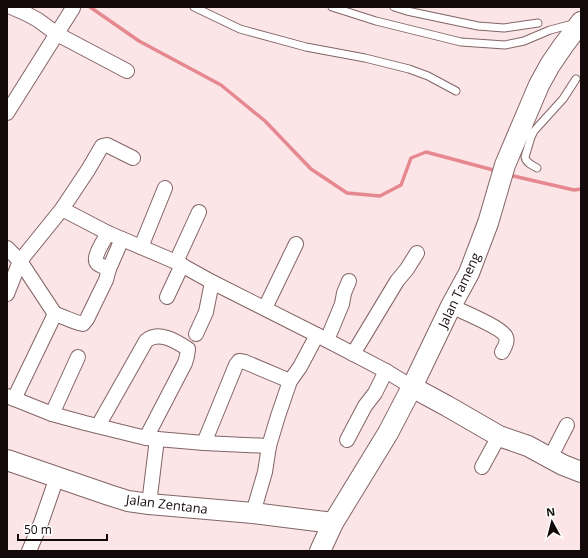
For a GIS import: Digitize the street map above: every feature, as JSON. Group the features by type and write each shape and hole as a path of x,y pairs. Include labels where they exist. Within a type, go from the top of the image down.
{"street":[{"path":"7,10 10,7 27,14 57,34 127,71"},
{"path":"7,112 73,8"},
{"name":"Jalan Tameng","path":"320,551 333,523 388,433 469,273 488,224 505,165 525,134 540,84 550,65 581,22"},
{"path":"7,294 20,262 62,209 102,146 107,145 133,158"},
{"path":"141,246 165,188"},
{"path":"62,209 108,233 141,246 179,264 353,354 499,436 528,446 563,465 581,472"},
{"path":"167,297 199,212"},
{"path":"108,233 97,254 96,260 98,263 109,269"},
{"path":"7,248 20,262 56,314 83,324 87,319 106,280 109,269 122,239"},
{"path":"264,308 296,244"},
{"path":"353,354 396,281 407,269 417,253"},
{"path":"196,334 206,312 212,282"},
{"path":"253,513 265,472 269,446 290,381 322,338 342,304 344,293 349,282"},
{"path":"451,306 486,322 502,332 507,341 502,352"},
{"path":"56,314 52,318 11,398 52,414 151,438 204,443 269,446"},
{"path":"98,426 149,338 160,336 177,342 188,349 185,363 151,438 149,504"},
{"path":"52,414 78,357"},
{"path":"204,443 239,361 245,362 290,381"},
{"path":"347,440 365,406 375,393 386,372"},
{"path":"550,458 567,425"},
{"path":"482,467 499,436"},
{"name":"Jalan Zentana","path":"7,460 128,501 253,513 333,523"},
{"path":"29,551 41,523 57,477"}],"lane":[{"path":"194,7 240,29 306,47 364,58 409,69 428,76 456,91"},
{"path":"332,7 376,21 461,42 505,45 524,41 550,30 581,22"},
{"path":"394,7 478,26 504,28 538,23"},
{"path":"537,168 528,163 526,160 525,134 534,130 563,99 576,79"}],"waterway":[{"path":"90,7 139,41 221,85 265,121 311,169 347,193 380,196 401,185 411,158 426,152 497,171"},
{"path":"509,175 574,190 581,189"}]}
